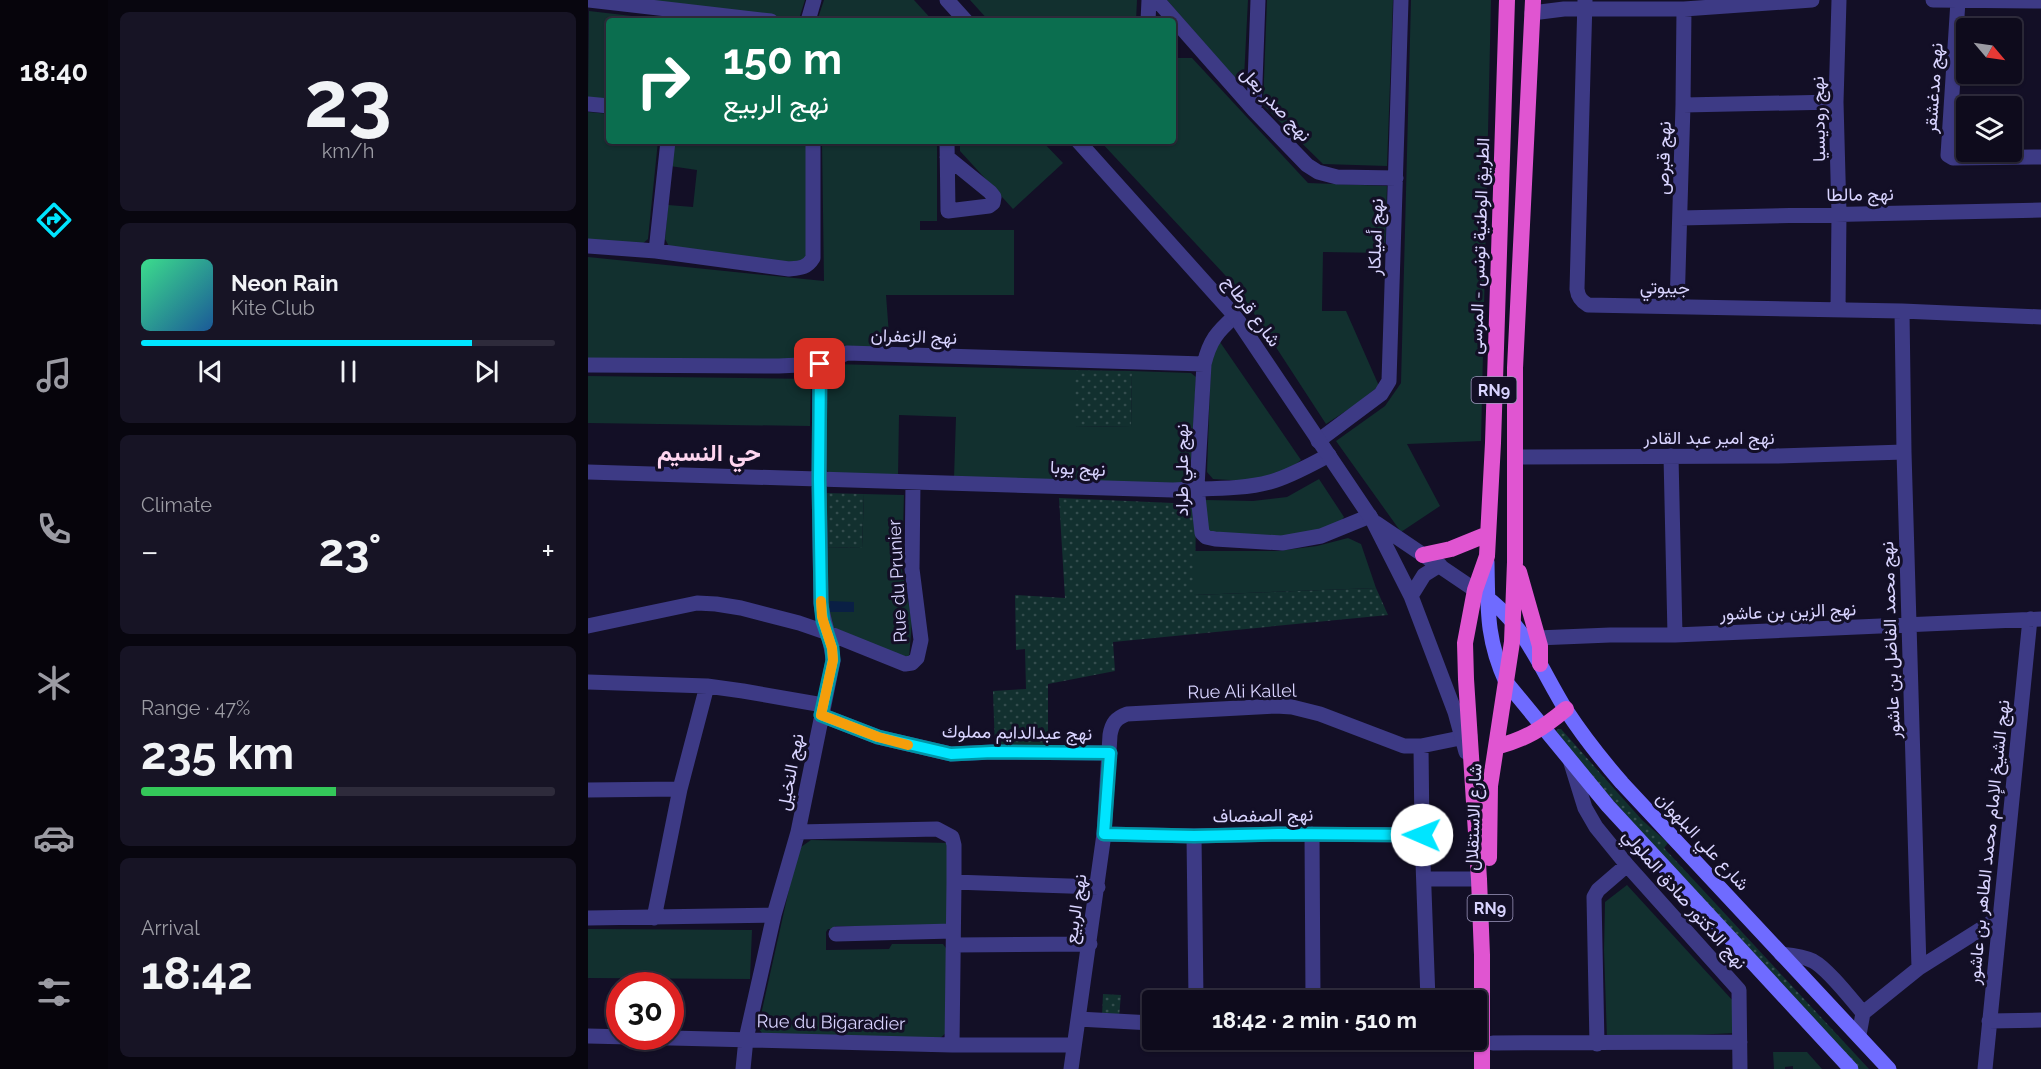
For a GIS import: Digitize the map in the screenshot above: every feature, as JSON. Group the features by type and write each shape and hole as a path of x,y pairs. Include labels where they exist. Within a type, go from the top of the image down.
{"highway":[{"name":"الطريق الوطنية تونس - المرسى","path":"1473,778 1466,737 1465,643 1482,594 1487,556 1493,443 1507,0"},
{"name":"RN9","path":"1496,747 1512,642 1515,562 1515,368 1533,6"},
{"path":"1423,555 1459,546 1488,534"},
{"path":"1515,562 1535,624 1540,645 1540,664"},
{"path":"1496,747 1527,737 1543,728 1566,709"},
{"name":"شارع الاستقلال","path":"1494,1069 1488,826 1490,786 1496,747"},
{"name":"شارع الاستقلال","path":"1473,778 1479,879 1479,990"},
{"name":"شارع الاستقلال","path":"1481,1050 1482,1069"}],"main road":[{"name":"شارع علي البلهوان","path":"1482,594 1512,621 1566,709 1595,751 1622,783 1889,1069"},
{"path":"1482,594 1492,648 1506,682 1571,763 1667,871 1851,1069"}],"street":[{"path":"589,0 745,18"},
{"path":"809,18 814,0"},
{"path":"947,0 963,18"},
{"path":"1148,18 1149,0"},
{"name":"نهج صدر بعل","path":"1157,0 1173,18"},
{"path":"1254,110 1258,0"},
{"name":"نهج أميلكار","path":"1318,441 1381,394 1389,381 1401,0"},
{"path":"1533,6 1688,6 1812,0"},
{"name":"نهج روديسيا","path":"1838,310 1839,214 1836,102 1839,0"},
{"path":"1933,0 2041,1"},
{"name":"نهج مدغشقر","path":"1958,1 1948,156 1953,158 2041,157"},
{"name":"جيبوتي","path":"1584,5 1578,296 1582,302 1588,305 1902,311 2041,317"},
{"name":"نهج قبرص","path":"1677,307 1688,6"},
{"name":"نهج صدر بعل","path":"1176,22 1254,110 1307,165 1318,172 1337,177 1396,178"},
{"path":"1176,37 1189,37"},
{"path":"1683,105 1836,102"},
{"path":"588,104 606,106"},
{"path":"656,251 668,144"},
{"path":"588,246 656,251 802,268 813,258 814,248 813,144"},
{"path":"947,144 947,157"},
{"name":"شارع قرطاج","path":"1081,144 1235,316 1372,519"},
{"name":"نهج مالطا","path":"1680,218 2041,210"},
{"name":"نهج محمد الفاضل بن عاشور","path":"1902,311 1919,968"},
{"name":"نهج علي طراد","path":"1235,316 1217,333 1209,346 1204,364 1197,487 1202,532 1206,537 1215,539 1282,543 1321,536 1372,519"},
{"name":"نهج الزعفران","path":"588,365 733,367 820,364 847,353 1204,364"},
{"path":"819,479 820,364"},
{"name":"نهج امير عبد القادر","path":"1515,458 1776,456 1904,452"},
{"name":"نهج يوبا","path":"588,472 1173,490 1248,486 1268,482 1301,470 1329,455"},
{"path":"1671,456 1675,635"},
{"name":"نهج النخيل","path":"742,1069 746,1040 774,915 798,832 833,660 832,648 822,617 819,479"},
{"name":"Rue du Prunier","path":"588,626 697,603 741,608 828,633 904,664 912,663 917,658 921,640 912,569 913,482"},
{"path":"1372,519 1482,594"},
{"path":"1372,519 1411,596 1466,737"},
{"path":"1411,596 1424,574 1440,565"},
{"name":"نهج الزين بن عاشور","path":"1537,638 1675,635 2035,619"},
{"name":"نهج الشيخ الإمام محمد الطاهر بن عاشور","path":"1985,1069 2000,917 2035,619"},
{"name":"نهج عبدالدايم مملوك","path":"588,682 708,686 743,690 822,710 878,737 951,754 1110,753"},
{"path":"654,918 680,789 708,686"},
{"name":"Rue Ali Kallel","path":"1110,753 1111,727 1116,720 1127,714 1276,706 1310,711 1404,746 1421,746 1466,737"},
{"path":"1421,746 1428,990"},
{"name":"نهج الربيع","path":"1071,1069 1098,887 1110,753"},
{"name":"نهج الدكتور صادق الملولي","path":"1571,763 1580,796 1596,827 1739,990 1740,1069"},
{"path":"588,790 680,789"},
{"path":"798,832 937,829 952,837 954,844 952,1045"},
{"name":"نهج الصفصاف","path":"1104,834 1422,835"},
{"path":"1312,834 1313,990"},
{"path":"1194,836 1196,990"},
{"path":"1597,1044 1594,897 1598,890 1627,865"},
{"path":"1425,879 1479,879"},
{"path":"954,882 1098,887"},
{"path":"588,918 774,915"},
{"path":"1859,1035 1863,1013 1919,968 2000,917"},
{"path":"837,934 1090,944"},
{"path":"1781,954 1794,955 1815,962 1863,1013"},
{"path":"1078,1019 1142,1022"},
{"path":"1989,1021 2041,1020"},
{"name":"Rue du Bigaradier","path":"588,1036 952,1045 1073,1045"},
{"path":"1493,1043 1740,1042"}],"green space":[{"path":"621,0 805,0 799,18"},
{"path":"824,0 914,0 930,18 818,18"},
{"path":"970,0 1137,0 1136,18 986,18"},
{"path":"1167,0 1248,0 1244,78 1239,83"},
{"path":"1267,0 1393,0 1387,166 1323,164 1263,105"},
{"path":"1411,0 1491,0 1481,441 1407,444 1440,506 1401,532 1336,441 1385,406 1401,383"},
{"path":"589,11 649,18 606,18 606,100 588,97"},
{"path":"1176,58 1192,58 1308,183 1387,186 1385,253 1323,252 1322,311 1346,311 1379,386 1326,424 1238,289 1103,144 1176,144"},
{"path":"588,112 606,114 606,144 658,144 648,239 640,246 588,240"},
{"path":"673,144 806,144 807,259 798,263 671,250 665,239 668,205 693,207 697,170 670,166"},
{"path":"822,144 937,144 937,221 920,221 920,230 1014,230 1014,295 886,295 890,348 823,348 817,359 588,359 588,257 824,281"},
{"path":"960,144 1045,144 1063,163 1013,209 960,151"},
{"path":"1220,342 1301,460 1280,477 1246,481 1213,479 1207,472 1211,358"},
{"path":"831,364 1074,370 1074,426 1131,427 1132,371 1191,373 1196,377 1190,482 1184,486 954,478 956,417 899,415 898,477 832,475 822,466 825,372"},
{"path":"1074,370 1132,371 1131,427 1073,426"},
{"path":"588,376 811,379 810,426 588,423"},
{"path":"1319,479 1344,517 1336,528 1297,538 1204,538 1206,500 1253,501 1287,497"},
{"path":"825,493 864,494 862,548 824,547"},
{"path":"864,494 904,495 902,570 912,621 909,658 828,628 824,547 862,548"},
{"path":"1059,498 1196,504 1195,595 1376,588 1388,615 1113,642 1115,671 1048,684 1048,748 995,749 993,691 1026,689 1025,649 1016,650 1015,595 1065,598"},
{"path":"1348,538 1361,544 1376,588 1194,595 1194,551 1278,551 1317,546"},
{"path":"1561,729 1642,820 1668,843 1664,848 1869,1069 1859,1069 1659,852 1554,734"},
{"path":"811,840 950,843 948,928 835,926 835,929 828,929 826,932 826,950 889,949 892,944 943,944 948,951 948,1031 937,1041 766,1038 758,1028 798,849"},
{"path":"1627,885 1734,1002 1736,1033 1607,1039 1605,902"},
{"path":"588,929 752,930 750,979 684,979 684,972 606,972 606,978 588,978"},
{"path":"1103,994 1121,995 1119,1017 1102,1016"},
{"path":"1773,1052 1807,1052 1822,1069 1793,1069 1793,1066 1774,1069"}],"water":[{"path":"830,601 854,602 854,612 830,612"}],"slow traffic":[{"path":"821,601 822,617 832,648 833,660 821,715 878,737 908,745"}],"district":[{"name":"حي النسيم","path":"709,452"}],"route":[{"path":"820,364 821,603 822,617 832,648 833,660 821,715 878,737 951,754 1110,753 1104,834 1145,836 1422,835"}]}
